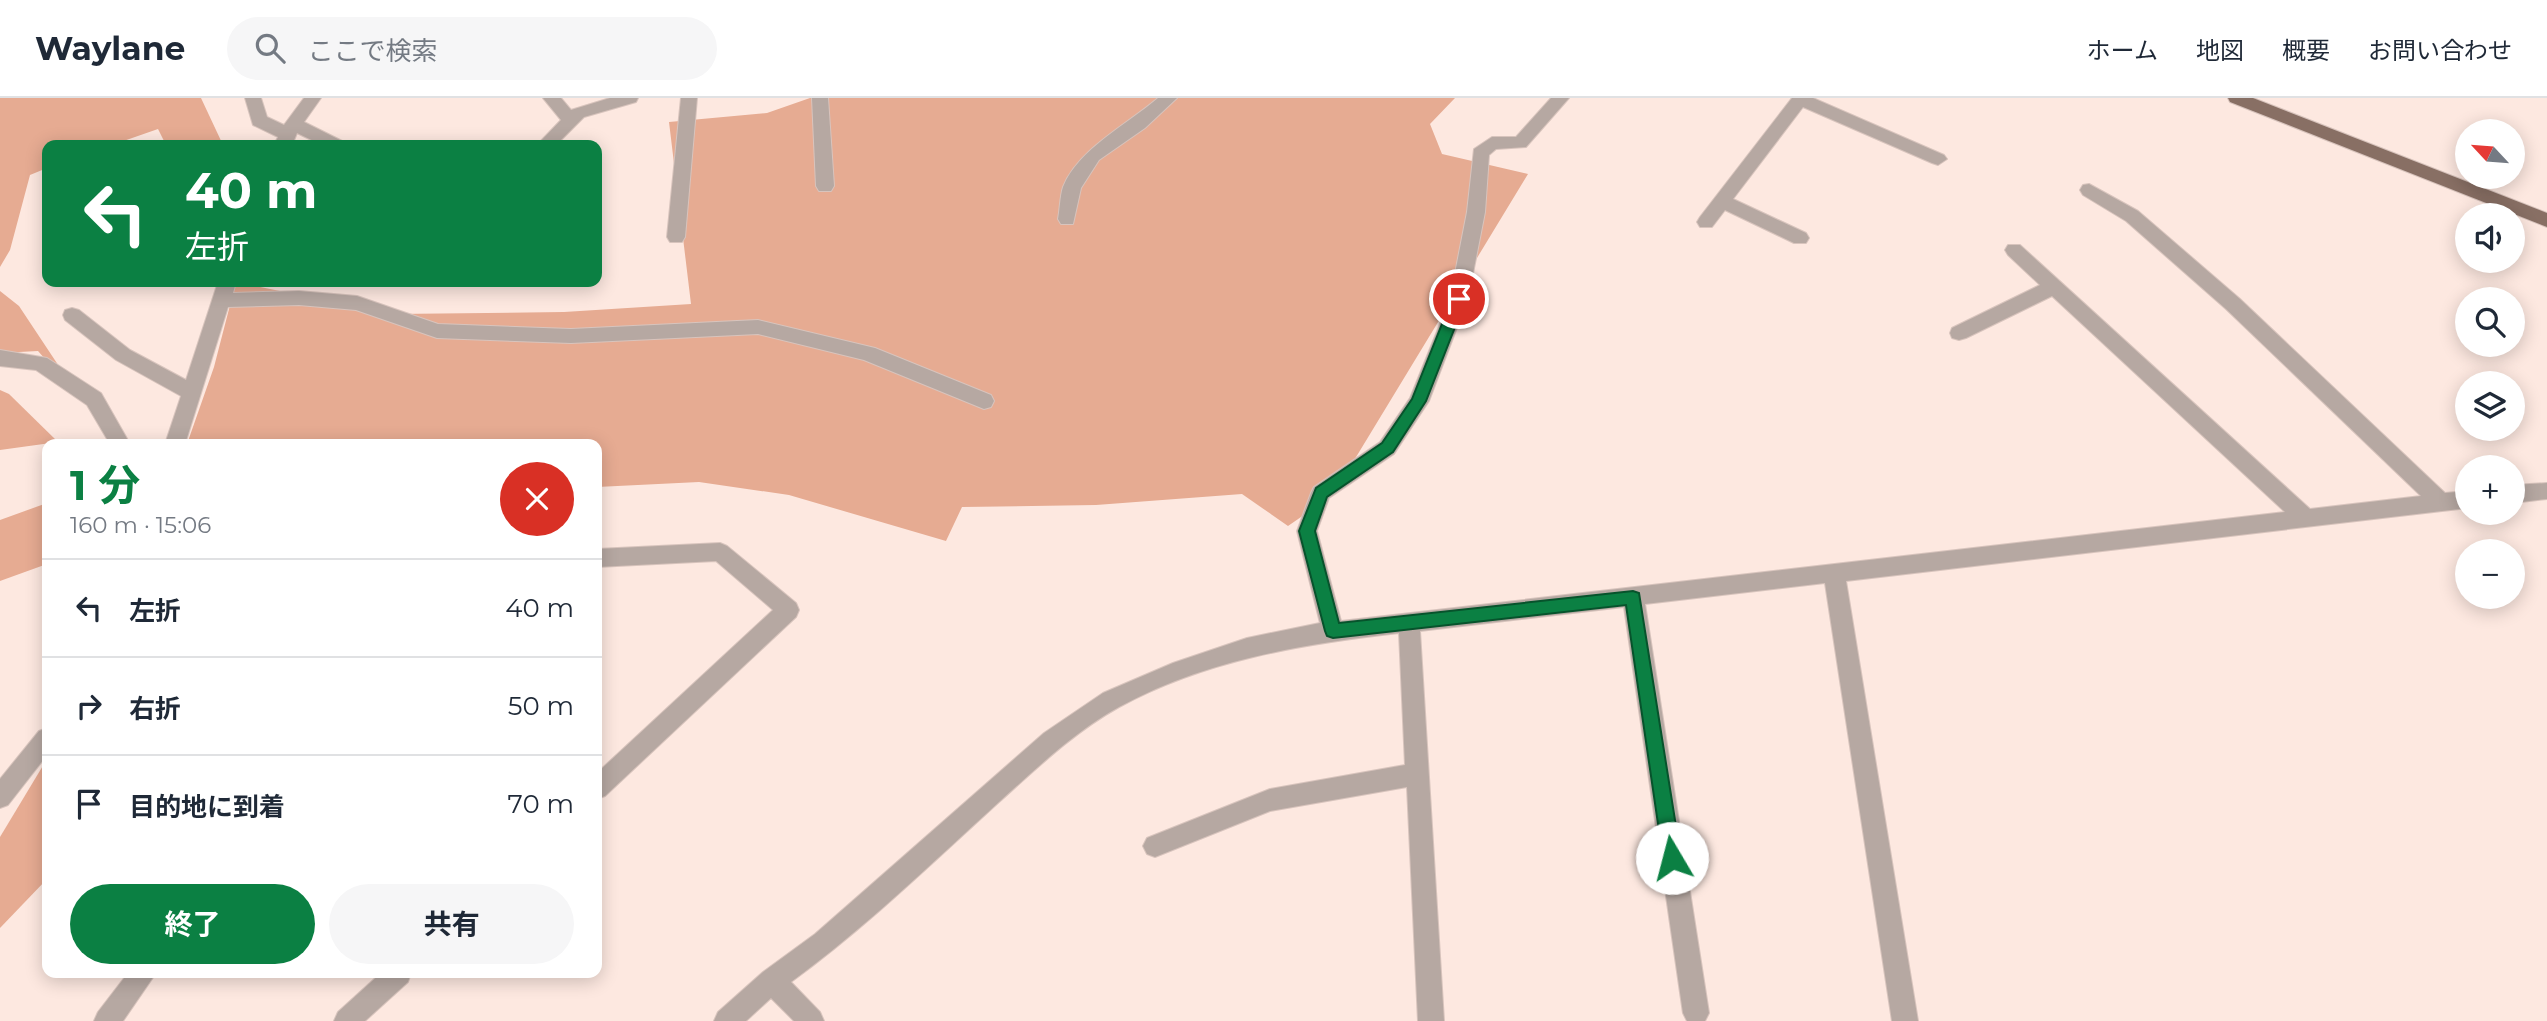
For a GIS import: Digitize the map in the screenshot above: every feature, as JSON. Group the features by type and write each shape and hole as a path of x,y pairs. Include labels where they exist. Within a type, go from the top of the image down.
{"main road":[{"path":"2236,98 2547,220"}],"street":[{"path":"253,98 259,121 288,135 312,140"},
{"path":"288,135 313,98"},
{"path":"551,98 571,120"},
{"path":"551,140 578,114 630,98"},
{"path":"676,237 689,98"},
{"path":"820,98 824,186"},
{"path":"1067,219 1072,187 1093,156 1139,124 1168,98"},
{"path":"1333,631 1307,531 1321,493 1387,448 1419,401 1459,299 1476,212 1480,153 1492,142 1520,142 1561,98"},
{"path":"1706,222 1801,99 1938,159"},
{"path":"2089,190 2132,216 2233,304 2441,502"},
{"path":"1722,201 1800,238"},
{"path":"2014,250 2306,518"},
{"path":"1959,334 2053,287"},
{"path":"177,439 224,291 357,303 437,331 571,336 758,327 867,353 984,401"},
{"path":"72,315 123,355 192,393"},
{"path":"0,358 40,363 94,399 117,439"},
{"path":"2525,493 2547,491"},
{"path":"727,1021 772,981 824,943 1052,740 1111,700 1181,670 1247,648 1333,631 2455,500"},
{"path":"602,558 720,552 788,610 602,783"},
{"path":"1834,573 1905,1021"},
{"path":"1633,598 1696,1013"},
{"path":"1409,623 1432,1021"},
{"path":"0,797 42,744"},
{"path":"1155,846 1270,800 1418,774"},
{"path":"107,1021 140,978"},
{"path":"347,1021 394,978"},
{"path":"772,981 811,1021"}],"shaded area":[{"path":"0,98 201,98 221,140 164,140 158,129 126,140 42,140 42,170 30,175 10,250 0,267"},
{"path":"810,98 1455,98 1430,124 1442,154 1528,174 1333,495 1288,526 1242,494 1096,505 962,507 946,541 789,495 699,482 602,487 602,439 189,439 214,367 235,287 261,287 394,314 564,312 691,304 669,122 767,113"},
{"path":"0,291 19,306 82,401 38,351 0,353"},
{"path":"0,390 9,394 55,439 42,439 42,444 0,450"},
{"path":"42,505 42,566 0,581 0,520"},
{"path":"42,767 42,884 0,928 0,837"}],"route":[{"path":"1459,299 1419,401 1387,448 1321,493 1307,531 1333,631 1633,598 1672,858"}]}
